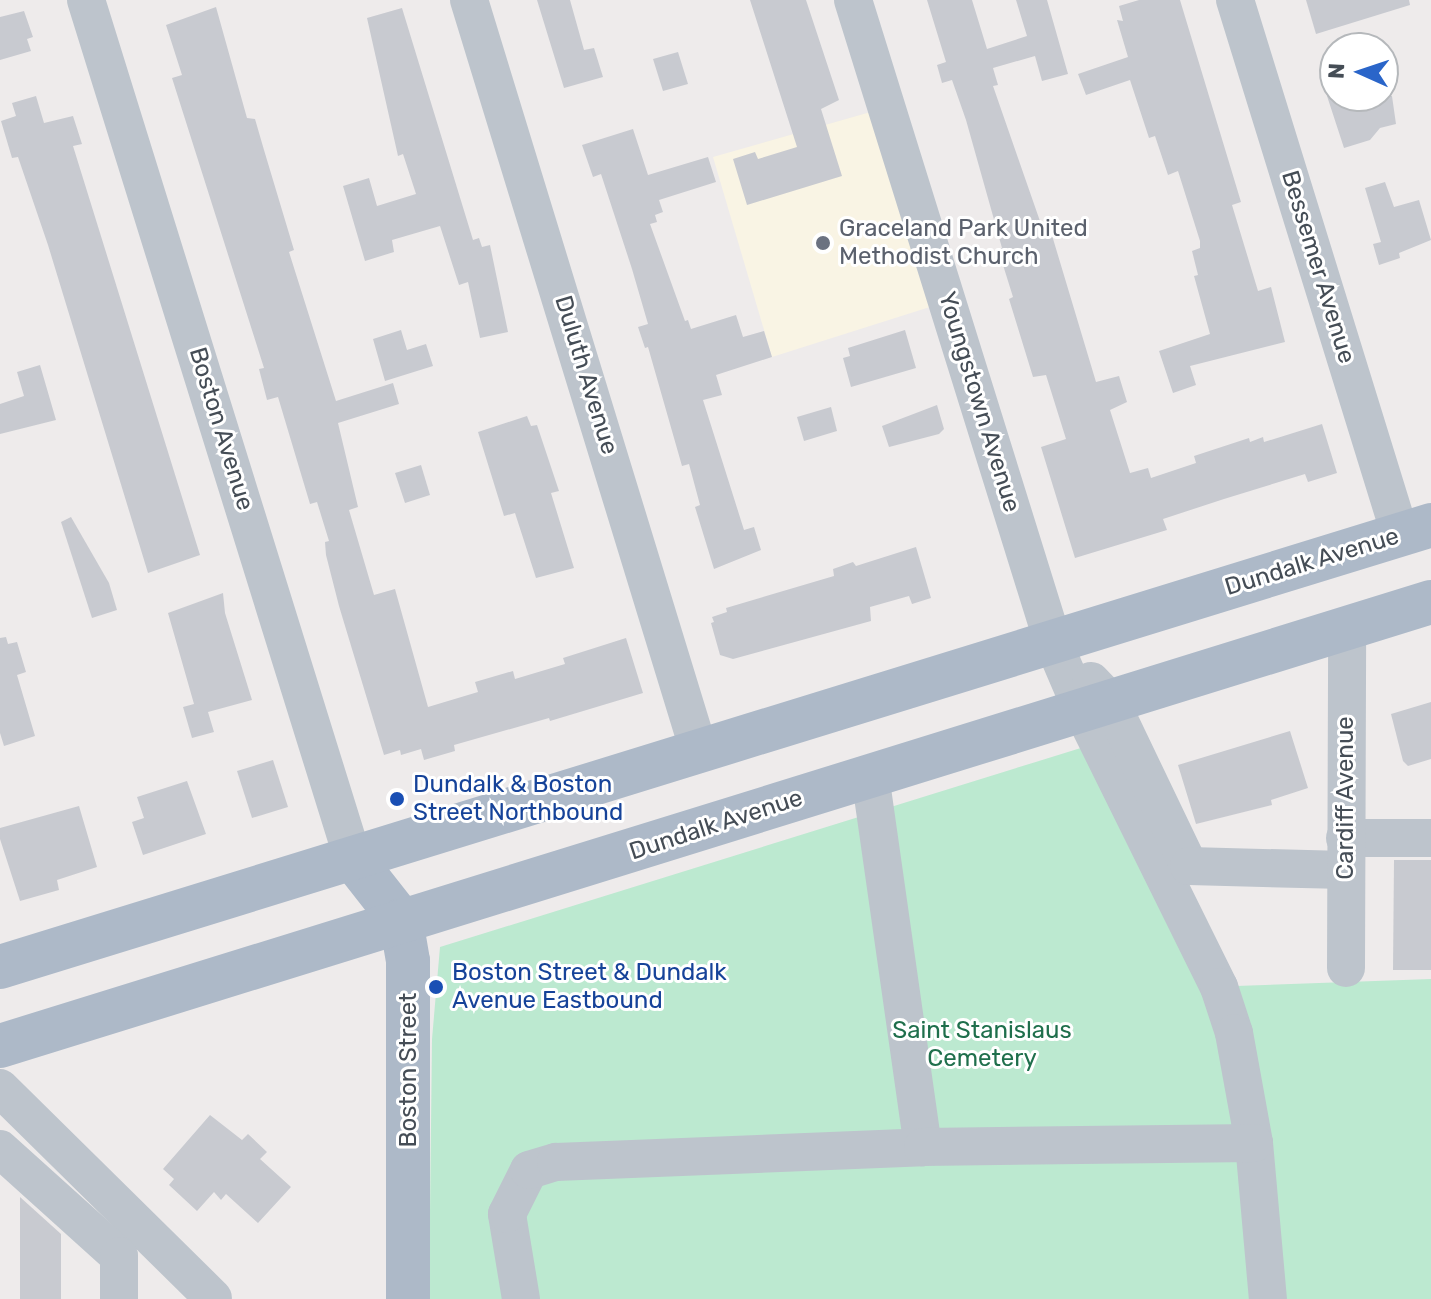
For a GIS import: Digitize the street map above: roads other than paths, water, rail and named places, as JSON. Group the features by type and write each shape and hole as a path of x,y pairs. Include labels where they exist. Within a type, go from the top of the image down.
{"main road":[{"name":"Dundalk Avenue","path":"0,967 1416,529"},
{"name":"Dundalk Avenue","path":"0,1046 387,924 727,823 870,775 1431,602"},
{"name":"Boston Street","path":"353,859 387,924 410,1001 408,1299"},
{"name":"Boston Street","path":"385,1299 385,1003 382,965 387,924"}],"street":[{"name":"Boston Avenue","path":"86,0 353,859"},
{"name":"Duluth Avenue","path":"469,0 699,751"},
{"name":"Youngstown Avenue","path":"853,0 1053,642 1096,705"},
{"name":"Bessemer Avenue","path":"1235,0 1416,529"},
{"name":"Cardiff Avenue","path":"1346,968 1347,628"},
{"path":"1096,705 1189,866 1345,854 1431,838"},
{"path":"1096,705 1219,987 1234,1033 1254,1143 1268,1299"},
{"path":"870,775 923,1147"},
{"path":"0,1088 213,1298"},
{"path":"521,1299 507,1214 529,1170 556,1162 923,1147 1254,1143"},
{"path":"0,1149 119,1256 119,1299"}],"place":[{"name":"Graceland Park United Methodist Church","path":"823,243"},
{"name":"Dundalk & Boston Street Northbound","path":"397,799"},
{"name":"Boston Street & Dundalk Avenue Eastbound","path":"436,987"}],"park label":[{"name":"Saint Stanislaus Cemetery","path":"982,1045"}]}
